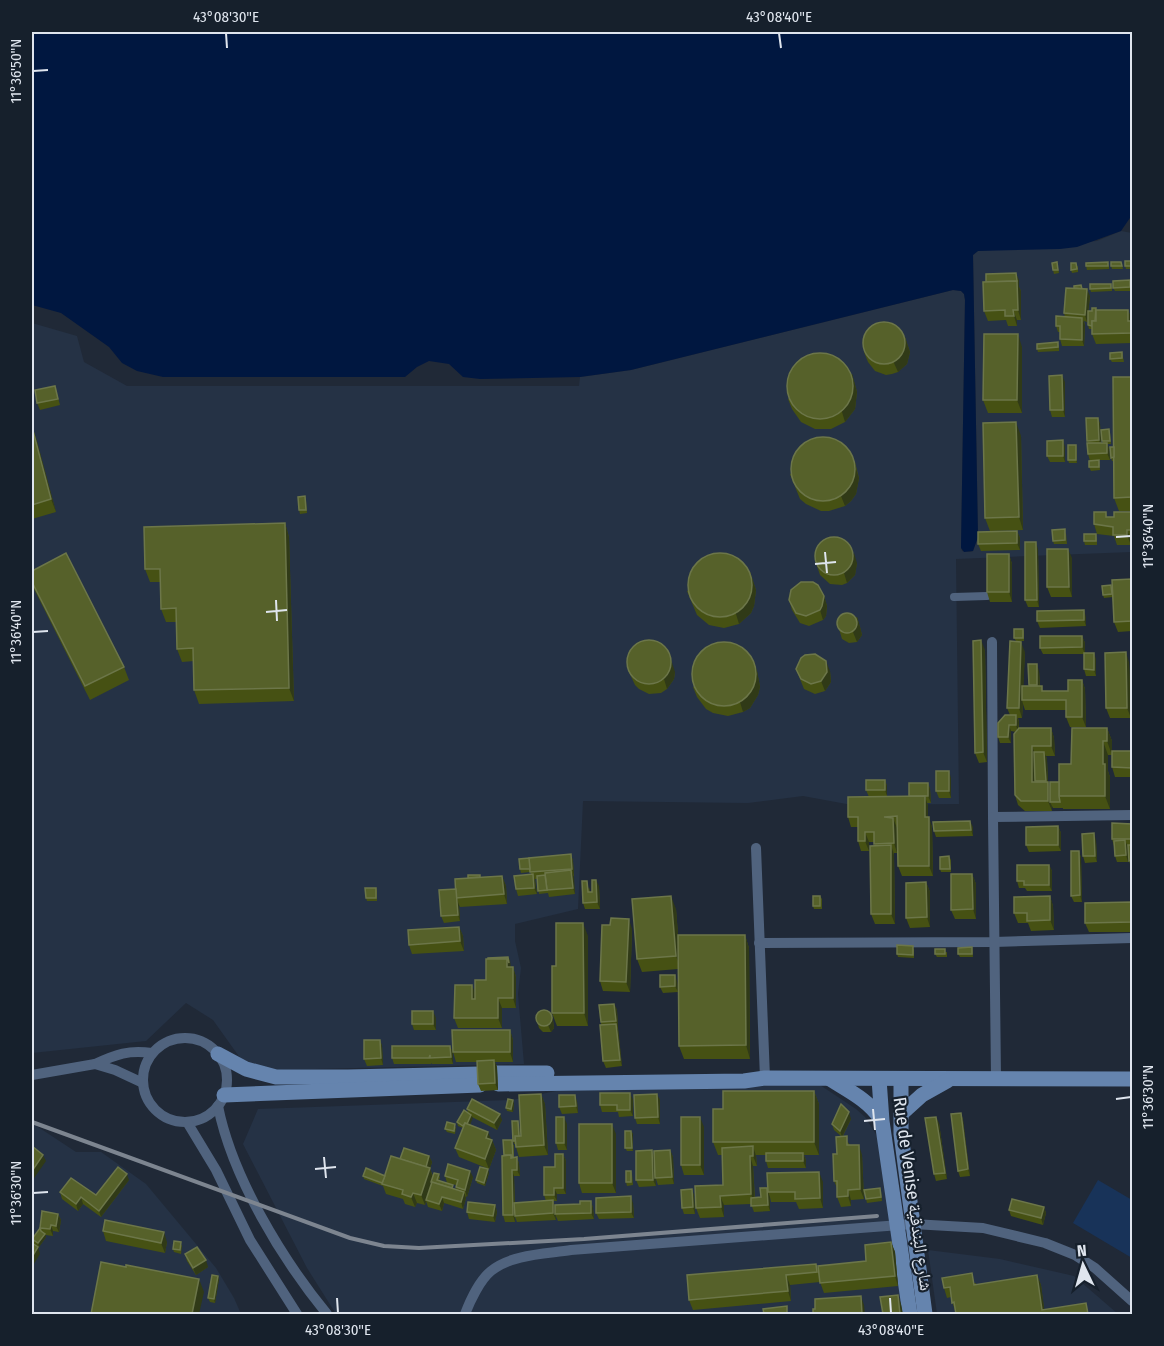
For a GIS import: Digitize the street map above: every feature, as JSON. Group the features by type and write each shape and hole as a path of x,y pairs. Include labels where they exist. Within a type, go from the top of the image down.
{"main road":[{"path":"218,1054 246,1069 276,1077 480,1079 221,1101"},
{"path":"497,1079 601,1078 744,1081 763,1078 1132,1079"},
{"path":"830,1078 864,1100 882,1121"},
{"name":"Rue de Venise شارع البندقية","path":"879,1079 882,1121 925,1314"},
{"name":"Rue de Venise شارع البندقية","path":"901,1079 910,1314"},
{"path":"901,1114 922,1095 950,1079"}],"street":[{"path":"954,597 987,596"},
{"path":"992,642 996,1079"},
{"path":"993,817 1132,814"},
{"path":"756,848 763,1078"},
{"path":"759,943 994,942 1132,938"},
{"path":"221,1101 209,1114 198,1120 187,1122 172,1120 156,1111 149,1103 143,1083 145,1068 152,1053 167,1042 185,1038 203,1042 218,1054 227,1074 221,1101 232,1150 254,1202 310,1294 327,1314"},
{"path":"32,1075 95,1064 119,1053 134,1051 152,1053"},
{"path":"95,1064 143,1083"},
{"path":"187,1122 203,1147 250,1240 297,1314"},
{"path":"465,1314 489,1272 500,1265 522,1257 571,1250 906,1225 983,1228 1045,1243 1075,1255 1095,1268 1132,1301"}],"shaded area":[{"path":"32,32 1132,32 1132,215 1121,231 1077,247 978,251 973,255 978,537 973,551 964,552 961,548 965,300 961,291 953,290 631,370 580,377 480,379 463,377 449,364 429,361 405,377 163,377 137,371 122,363 109,347 61,313 32,305"},
{"path":"1121,231 1132,233 1132,552 956,559 959,804 852,805 803,796 748,803 583,801 578,909 515,924 515,941 521,968 518,994 524,1064 275,1070 243,1062 213,1020 186,1003 146,1041 32,1053 32,323 77,336 84,362 127,386 579,386 580,377 631,370 953,290 961,291 965,300 961,547 962,551 970,552 973,551 978,537 973,255 978,251 1097,241"},
{"path":"820,1085 865,1117 879,1139 906,1314 336,1314 307,1268 243,1144 258,1109 512,1100 566,1089"},
{"path":"32,1123 76,1152 101,1152 146,1184 216,1268 241,1314 32,1314"},
{"path":"1098,1180 1132,1200 1132,1258 1073,1223"},
{"path":"928,1250 1000,1259 1074,1276 1118,1314 937,1314"}],"building":[{"path":"1125,261 1132,261 1132,266 1125,266"},
{"path":"1057,262 1058,270 1053,270 1052,263"},
{"path":"1108,262 1108,266 1086,266 1086,263"},
{"path":"1111,262 1121,262 1122,266 1111,266"},
{"path":"1071,263 1076,263 1077,269 1071,270"},
{"path":"1016,273 1017,281 986,282 986,274"},
{"path":"1130,280 1130,287 1113,288 1113,281"},
{"path":"1017,281 1018,310 1013,310 1014,316 1005,316 1005,310 984,311 983,282"},
{"path":"1090,284 1111,284 1111,288 1090,289"},
{"path":"1066,288 1087,289 1085,315 1064,313"},
{"path":"1092,308 1096,308 1095,321 1092,321 1092,326 1088,325 1088,311 1092,311"},
{"path":"1096,310 1128,310 1128,321 1132,321 1132,333 1092,334 1092,321 1096,321"},
{"path":"1056,316 1082,318 1082,340 1060,339 1060,326 1056,326"},
{"path":"884,322 892,323 899,328 904,335 904,351 899,358 892,363 884,364 876,363 869,358 864,351 863,343 864,335 869,328 876,323"},
{"path":"984,334 1018,334 1017,400 983,400"},
{"path":"1058,342 1058,347 1037,349 1037,344"},
{"path":"1122,352 1122,358 1110,359 1110,353"},
{"path":"813,353 827,353 839,358 848,367 853,386 851,399 844,410 827,419 813,419 801,414 792,405 787,393 787,379 792,367 801,358"},
{"path":"1062,375 1063,410 1050,410 1049,376"},
{"path":"1113,377 1132,377 1132,497 1114,498"},
{"path":"55,386 58,399 37,403 35,390"},
{"path":"1086,418 1098,418 1099,440 1087,441"},
{"path":"1016,422 1019,517 985,518 983,423"},
{"path":"32,427 51,499 32,505"},
{"path":"1109,429 1110,441 1102,441 1101,430"},
{"path":"817,437 829,437 846,446 853,457 855,469 853,481 846,492 829,501 817,501 805,496 796,487 791,475 791,463 796,451 805,442"},
{"path":"1063,440 1063,456 1047,456 1047,441"},
{"path":"1087,443 1107,443 1107,453 1088,454"},
{"path":"1068,445 1076,445 1076,460 1068,460"},
{"path":"1110,447 1114,447 1114,457 1111,458"},
{"path":"1099,460 1099,467 1089,467 1089,461"},
{"path":"305,496 306,510 299,510 298,497"},
{"path":"1094,512 1106,512 1106,517 1114,517 1114,512 1132,512 1132,530 1127,530 1127,535 1113,535 1113,527 1094,524"},
{"path":"285,523 289,688 194,690 193,648 177,649 176,608 161,609 160,569 145,569 144,527"},
{"path":"1065,529 1065,540 1053,541 1052,530"},
{"path":"1017,531 1017,543 978,544 978,532"},
{"path":"1084,534 1096,534 1096,541 1084,541"},
{"path":"834,537 841,538 847,543 852,549 852,563 847,569 841,574 834,575 827,574 821,569 816,563 815,556 816,549 821,543 827,538"},
{"path":"1025,542 1036,542 1037,600 1025,600"},
{"path":"1047,549 1068,549 1069,587 1047,587"},
{"path":"66,553 124,667 85,686 32,582 32,571"},
{"path":"714,553 726,553 743,562 750,573 752,585 750,597 743,608 726,617 714,617 702,612 693,603 688,591 688,579 693,567 702,558"},
{"path":"987,554 1009,554 1009,592 987,592"},
{"path":"1132,579 1132,621 1114,622 1112,580"},
{"path":"801,582 813,582 818,585 824,596 820,610 806,616 796,613 789,600 791,590"},
{"path":"1111,585 1112,594 1103,595 1102,586"},
{"path":"1084,610 1084,620 1037,621 1037,611"},
{"path":"843,613 851,613 857,619 857,627 851,633 843,633 837,627 837,619"},
{"path":"1014,629 1023,629 1023,638 1014,638"},
{"path":"1040,636 1082,636 1082,647 1040,648"},
{"path":"649,640 664,647 671,662 664,677 649,684 634,677 627,662 634,647"},
{"path":"981,640 983,752 975,753 973,641"},
{"path":"1010,641 1021,642 1019,708 1007,708"},
{"path":"718,642 730,642 747,651 754,662 756,674 754,686 747,697 730,706 718,706 706,701 697,692 692,680 692,668 697,656 706,647"},
{"path":"1126,652 1127,708 1106,708 1105,653"},
{"path":"1084,653 1094,653 1094,670 1084,669"},
{"path":"815,654 826,661 827,672 821,681 811,684 801,679 796,669 801,658"},
{"path":"1028,664 1037,664 1037,685 1029,685"},
{"path":"1068,680 1082,680 1082,717 1066,717 1066,700 1022,700 1022,686 1042,686 1042,691 1068,691"},
{"path":"1005,715 1016,715 1016,725 1009,725 1008,737 998,737 998,723"},
{"path":"1019,728 1051,728 1051,746 1032,746 1032,782 1048,782 1048,801 1021,801 1015,795 1014,734"},
{"path":"1072,728 1107,728 1107,741 1103,741 1105,796 1059,796 1059,764 1071,764"},
{"path":"1112,751 1132,751 1132,768 1112,767"},
{"path":"1034,752 1044,752 1046,781 1035,781"},
{"path":"936,771 949,771 949,791 936,791"},
{"path":"866,780 885,780 885,790 866,790"},
{"path":"1050,782 1059,782 1060,802 1050,802"},
{"path":"909,783 928,783 928,796 909,796"},
{"path":"925,796 925,817 929,817 929,866 898,866 897,816 884,817 893,818 894,843 874,844 874,832 865,832 865,841 858,841 858,817 848,817 848,797"},
{"path":"970,821 971,830 934,831 933,822"},
{"path":"1112,823 1132,824 1132,839 1112,839"},
{"path":"1058,826 1058,845 1026,845 1026,827"},
{"path":"1094,833 1095,856 1083,856 1082,834"},
{"path":"1125,840 1126,855 1115,856 1114,841"},
{"path":"891,845 891,914 871,914 870,846"},
{"path":"1128,845 1132,845 1132,860 1129,861"},
{"path":"1071,851 1079,851 1080,895 1071,896"},
{"path":"571,854 572,869 530,872 529,858"},
{"path":"949,856 950,869 940,869 940,857"},
{"path":"529,858 530,869 520,869 519,859"},
{"path":"1017,865 1049,865 1049,885 1024,885 1024,881 1017,881"},
{"path":"571,870 573,888 547,890 545,873"},
{"path":"533,874 534,888 516,889 514,876"},
{"path":"951,874 972,874 973,909 951,910"},
{"path":"468,875 480,875 480,877 468,878"},
{"path":"545,875 547,890 538,891 537,876"},
{"path":"502,876 504,894 456,898 455,879"},
{"path":"592,880 596,880 597,902 583,903 582,881 587,881 588,892 592,892"},
{"path":"926,882 927,917 906,918 906,883"},
{"path":"365,888 376,888 376,898 366,898"},
{"path":"456,889 458,915 441,916 439,890"},
{"path":"671,896 676,956 637,959 632,899"},
{"path":"813,896 820,896 820,906 813,906"},
{"path":"1050,896 1050,920 1027,921 1027,913 1014,913 1014,897"},
{"path":"1132,902 1132,922 1085,923 1085,903"},
{"path":"611,918 629,919 626,982 600,981 602,925 610,925"},
{"path":"556,923 583,923 584,1013 552,1013 552,966 556,966"},
{"path":"459,927 460,941 409,945 408,930"},
{"path":"678,935 745,935 746,1045 679,1046"},
{"path":"897,945 913,946 913,955 897,954"},
{"path":"972,947 972,954 958,954 958,948"},
{"path":"935,949 945,949 945,954 935,954"},
{"path":"508,957 509,963 507,959 488,959 488,958"},
{"path":"486,959 507,959 507,967 513,967 513,998 498,998 498,1018 454,1018 455,985 472,985 472,999 475,999 475,980 486,980"},
{"path":"660,975 675,975 675,986 660,987"},
{"path":"614,1004 616,1021 601,1022 599,1005"},
{"path":"544,1010 552,1018 544,1026 536,1018"},
{"path":"412,1011 433,1011 433,1024 412,1024"},
{"path":"616,1024 620,1060 603,1061 600,1025"},
{"path":"452,1030 510,1030 510,1052 453,1052"},
{"path":"364,1040 380,1040 381,1058 364,1059"},
{"path":"392,1046 450,1046 451,1057 430,1058 430,1055 429,1058 392,1058"},
{"path":"494,1060 495,1083 478,1084 477,1061"},
{"path":"723,1091 814,1091 814,1142 713,1142 713,1109 723,1109"},
{"path":"600,1093 630,1093 630,1110 617,1110 617,1105 600,1105"},
{"path":"541,1094 544,1145 516,1147 515,1136 521,1136 519,1095"},
{"path":"657,1094 658,1117 635,1118 634,1095"},
{"path":"559,1095 575,1095 576,1106 559,1107"},
{"path":"472,1099 500,1114 494,1123 467,1109"},
{"path":"508,1099 513,1100 511,1109 506,1108"},
{"path":"841,1104 849,1112 840,1131 832,1124"},
{"path":"464,1110 471,1115 467,1124 463,1126 457,1122"},
{"path":"961,1113 968,1169 958,1171 951,1114"},
{"path":"556,1117 564,1117 564,1143 556,1143"},
{"path":"681,1117 700,1117 700,1165 681,1165"},
{"path":"936,1117 945,1173 934,1174 925,1118"},
{"path":"512,1121 518,1121 519,1136 515,1136 515,1141 513,1141"},
{"path":"447,1122 455,1124 454,1131 445,1129"},
{"path":"465,1123 488,1132 486,1138 492,1140 485,1159 455,1148"},
{"path":"579,1124 612,1124 612,1183 579,1183"},
{"path":"625,1131 631,1131 632,1148 625,1148"},
{"path":"847,1136 847,1145 859,1145 860,1189 848,1190 848,1196 837,1197 833,1154 837,1154 836,1137"},
{"path":"503,1140 512,1140 513,1157 504,1155"},
{"path":"32,1146 43,1155 32,1171"},
{"path":"753,1146 753,1156 750,1156 751,1194 720,1196 721,1207 696,1208 695,1186 723,1185 722,1148"},
{"path":"404,1148 429,1156 426,1167 400,1159"},
{"path":"652,1150 653,1180 636,1180 636,1151"},
{"path":"670,1150 672,1177 655,1178 654,1151"},
{"path":"766,1153 803,1153 803,1161 766,1161"},
{"path":"555,1154 563,1154 563,1188 554,1188 554,1195 544,1195 544,1167 555,1167"},
{"path":"511,1155 511,1158 517,1157 517,1170 512,1170 513,1215 503,1215 502,1156"},
{"path":"391,1156 430,1168 421,1195 413,1193 411,1197 402,1194 403,1190 382,1184"},
{"path":"448,1164 470,1171 465,1190 456,1187 458,1180 445,1176"},
{"path":"118,1167 127,1174 99,1211 81,1197 76,1204 60,1192 71,1178 96,1195"},
{"path":"480,1167 488,1169 484,1183 476,1180"},
{"path":"366,1168 385,1176 382,1183 363,1176"},
{"path":"626,1171 631,1171 631,1182 626,1182"},
{"path":"819,1172 820,1198 795,1199 795,1192 768,1192 767,1173"},
{"path":"434,1173 439,1174 437,1180 453,1185 452,1188 431,1182"},
{"path":"432,1182 464,1192 461,1202 442,1197 439,1204 426,1200"},
{"path":"760,1188 767,1188 768,1205 751,1206 751,1198 761,1197"},
{"path":"880,1188 881,1197 866,1199 864,1190"},
{"path":"692,1189 693,1207 682,1208 681,1190"},
{"path":"631,1196 631,1212 596,1213 596,1198"},
{"path":"1012,1199 1044,1207 1041,1218 1009,1210"},
{"path":"553,1200 553,1213 515,1216 514,1203"},
{"path":"580,1201 591,1201 591,1213 555,1214 555,1205 580,1204"},
{"path":"468,1202 495,1205 493,1216 467,1212"},
{"path":"42,1211 58,1214 56,1226 51,1225 50,1229 40,1228"},
{"path":"105,1220 164,1232 161,1243 103,1231"},
{"path":"40,1228 45,1234 38,1243 32,1239"},
{"path":"174,1241 181,1242 180,1250 173,1249"},
{"path":"891,1242 895,1276 820,1283 818,1266 866,1261 865,1245"},
{"path":"32,1243 38,1247 32,1257"},
{"path":"197,1247 206,1260 193,1268 185,1254"},
{"path":"101,1262 199,1279 192,1314 91,1314"},
{"path":"816,1264 817,1272 786,1275 788,1291 689,1300 687,1275"},
{"path":"972,1273 974,1285 1037,1275 1042,1310 1086,1303 1088,1314 956,1314 950,1287 944,1288 942,1278"},
{"path":"212,1275 218,1276 214,1299 208,1298"},
{"path":"898,1295 900,1314 883,1314 880,1297"},
{"path":"861,1296 862,1314 813,1314 815,1299"},
{"path":"787,1306 787,1314 764,1314 763,1309"}],"railway":[{"path":"32,1122 350,1238 384,1246 419,1248 584,1239 877,1216"}]}
